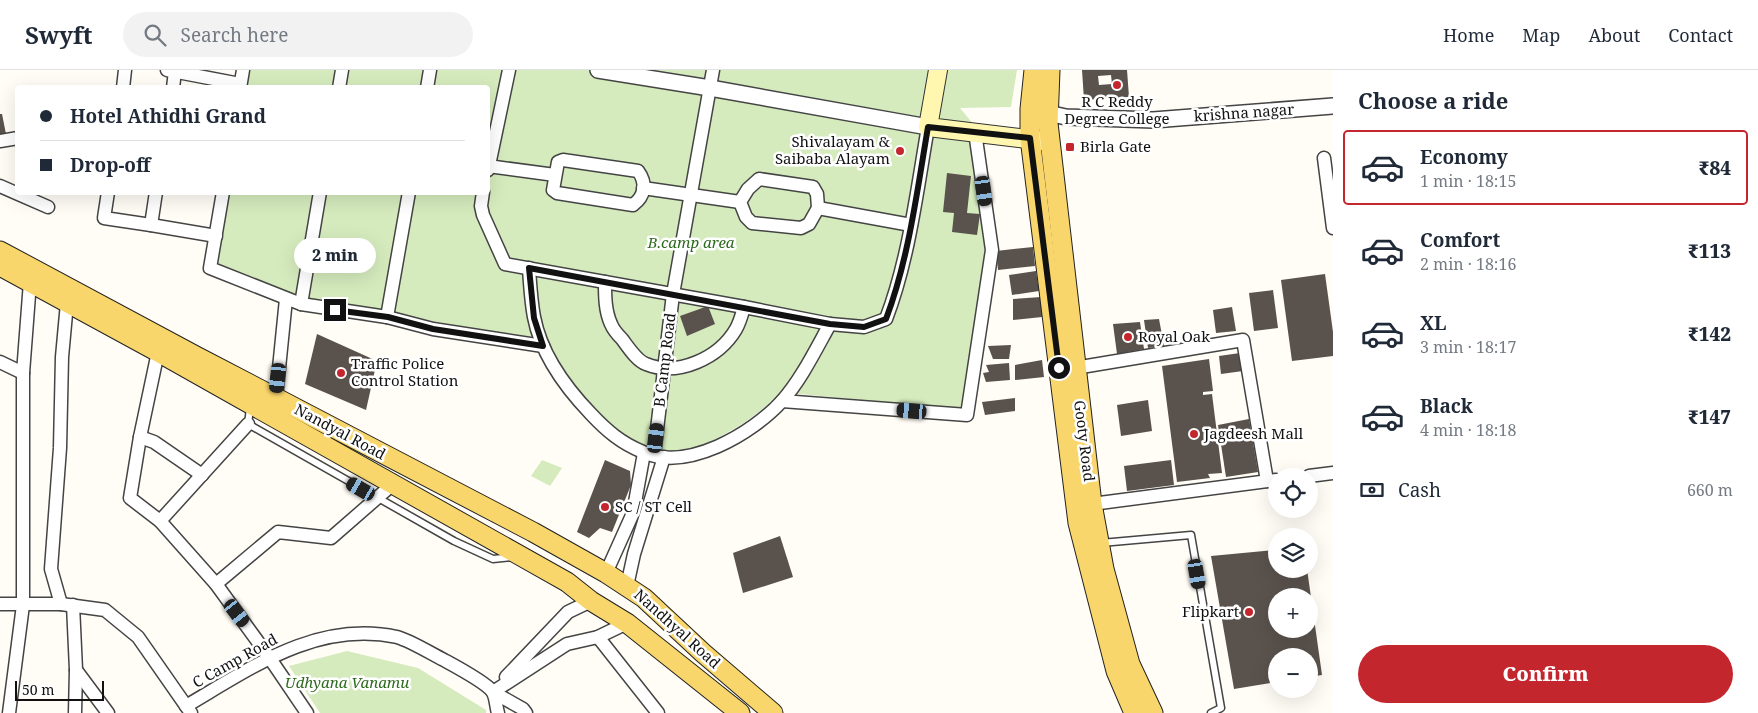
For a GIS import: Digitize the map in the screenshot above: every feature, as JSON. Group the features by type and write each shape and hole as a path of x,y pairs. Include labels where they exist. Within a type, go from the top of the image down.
{"main road":[{"path":"938,70 928,127 1030,138 1050,142"},
{"name":"Gooty Road","path":"1034,70 1048,113"},
{"name":"Gooty Road","path":"1050,70 1048,113 1050,142 1092,504 1104,569 1130,664 1153,713"},
{"name":"Gooty Road","path":"1048,113 1030,138 1078,523 1116,671 1134,713"},
{"name":"Nandyal Road","path":"0,251 574,554"},
{"name":"Nandyal Road","path":"0,266 158,352 567,582 590,601 628,623 740,713"},
{"path":"567,582 568,570 574,554"},
{"name":"Nandhyal Road","path":"574,554 644,598 772,713"},
{"path":"628,623 638,617 643,607 644,598"}],"street":[{"path":"123,85 125,70"},
{"path":"240,85 243,70"},
{"path":"340,85 342,70"},
{"path":"428,85 430,70"},
{"path":"490,158 508,70"},
{"path":"483,195 481,206 483,215 505,264 830,324 864,327 886,319 894,298 911,225 928,127 598,70"},
{"name":"B Camp Road","path":"627,586 654,455 673,294 713,70"},
{"path":"173,85 171,71 235,85"},
{"name":"krishna nagar","path":"1048,113 1153,120 1333,106"},
{"path":"782,400 968,415 992,250 975,132"},
{"path":"0,141 15,138"},
{"path":"1324,158 1333,228"},
{"path":"563,160 638,171 643,179 643,188 639,200 633,205 557,193 553,190 558,162 563,160"},
{"path":"490,168 555,175"},
{"path":"759,179 813,187 817,194 818,208 808,224 801,228 752,223 746,217 740,202 748,189 759,179"},
{"path":"0,186 15,193"},
{"path":"643,188 740,202"},
{"path":"21,195 48,207"},
{"path":"108,195 104,218 216,236"},
{"path":"151,225 156,195"},
{"path":"223,195 210,268 301,304 388,317 433,329 543,346"},
{"path":"301,304 319,195"},
{"path":"388,317 408,195"},
{"path":"818,208 911,225"},
{"path":"529,268 534,318 543,346 562,379 583,406 612,435 654,455 685,456 712,450 737,437 763,419 782,400 830,324"},
{"path":"6,709 23,605 23,373 30,282"},
{"path":"605,282 604,297 611,324 628,348 644,364 664,368 672,369 699,361 722,347 736,328 744,307"},
{"path":"276,398 286,299"},
{"path":"67,302 62,357 60,448 51,569 67,604 76,670 75,713"},
{"path":"1075,368 1243,340 1269,468"},
{"path":"158,352 140,437 130,498 160,521 216,584 270,657 307,713"},
{"path":"0,362 23,373"},
{"path":"160,521 248,424"},
{"path":"140,437 154,442 202,474"},
{"path":"606,573 634,513 654,455"},
{"path":"1318,475 1333,474"},
{"path":"1092,504 1268,482"},
{"path":"216,584 278,532 331,538 393,484"},
{"path":"492,692 568,612 590,601"},
{"path":"0,604 67,604 105,610 138,637 189,709"},
{"path":"492,692 567,644 598,637 628,623"},
{"name":"C Camp Road","path":"189,709 270,657 335,636 367,633 399,638 459,667 492,692 523,709 526,713"},
{"path":"598,637 658,713"},
{"path":"76,670 108,713"},
{"path":"492,692 498,713"}],"lane":[{"path":"250,404 248,424 377,498 454,541 493,559 521,556"},
{"path":"1099,544 1191,535 1221,708 1210,713"}],"green space":[{"name":"B.camp area","path":"249,70 1017,70 1011,107 960,108 974,125 990,252 964,410 780,392 754,416 718,438 688,450 663,452 649,449 623,436 600,418 576,391 549,342 382,312 299,300 216,266 228,195 490,195 490,85 246,85"},
{"path":"542,460 562,468 550,486 531,476"},
{"name":"Udhyana Vanamu","path":"347,651 418,668 486,710 486,713 320,713 289,666"}],"building":[{"name":"R C Reddy Degree College","path":"1082,70 1127,70 1129,97 1084,100","holes":["1111,75 1112,84 1099,85 1098,76"]},
{"path":"0,114 2,114 6,134 0,136"},
{"path":"947,173 971,176 967,213 980,214 977,235 952,232 954,213 943,212"},
{"path":"1033,247 1035,266 998,270 996,251"},
{"path":"1036,271 1039,291 1012,295 1009,275"},
{"path":"1325,274 1333,332 1333,356 1292,361 1281,280"},
{"path":"1273,290 1278,328 1254,331 1249,293"},
{"path":"1041,297 1042,317 1013,320 1013,299"},
{"path":"708,306 715,324 687,336 680,316"},
{"path":"1232,307 1236,331 1216,333 1213,310"},
{"path":"1159,319 1164,346 1148,348 1144,320"},
{"name":"Royal Oak","path":"1140,322 1144,349 1117,354 1113,324"},
{"name":"Traffic Police Control Station","path":"317,334 377,361 366,410 305,384"},
{"path":"1011,345 1009,359 993,359 988,346"},
{"path":"1240,353 1243,371 1221,374 1219,356"},
{"name":"Jagdeesh Mall","path":"1209,359 1213,391 1203,392 1203,395 1212,394 1222,473 1208,474 1210,478 1177,482 1162,366"},
{"path":"1042,360 1044,377 1015,380 1015,365"},
{"path":"1009,363 1010,380 986,382 983,373 989,372 986,365"},
{"path":"1015,398 1015,411 985,415 982,402"},
{"path":"1148,400 1152,431 1121,436 1117,405"},
{"path":"1249,419 1258,472 1226,477 1218,425"},
{"name":"SC / ST Cell","path":"605,460 630,471 631,485 612,532 600,528 589,538 577,532"},
{"path":"1171,460 1174,485 1127,491 1124,466"},
{"path":"780,536 793,577 743,593 733,553"},
{"name":"Flipkart","path":"1268,551 1268,578 1308,578 1310,588 1268,588 1268,638 1317,638 1322,675 1318,676 1318,648 1268,648 1268,683 1234,689 1211,556"}],"place":[{"name":"R C Reddy Degree College","path":"1117,85"},
{"name":"Birla Gate","path":"1070,147"},
{"name":"Shivalayam & Saibaba Alayam","path":"900,151"},
{"name":"Royal Oak","path":"1128,337"},
{"name":"Traffic Police Control Station","path":"341,373"},
{"name":"Jagdeesh Mall","path":"1194,434"},
{"name":"SC / ST Cell","path":"605,507"},
{"name":"Flipkart","path":"1249,612"}],"route":[{"path":"335,310 388,317 433,329 543,346 534,318 529,268 830,324 864,327 886,319 894,298 911,225 928,127 1030,138 1059,368"}]}
